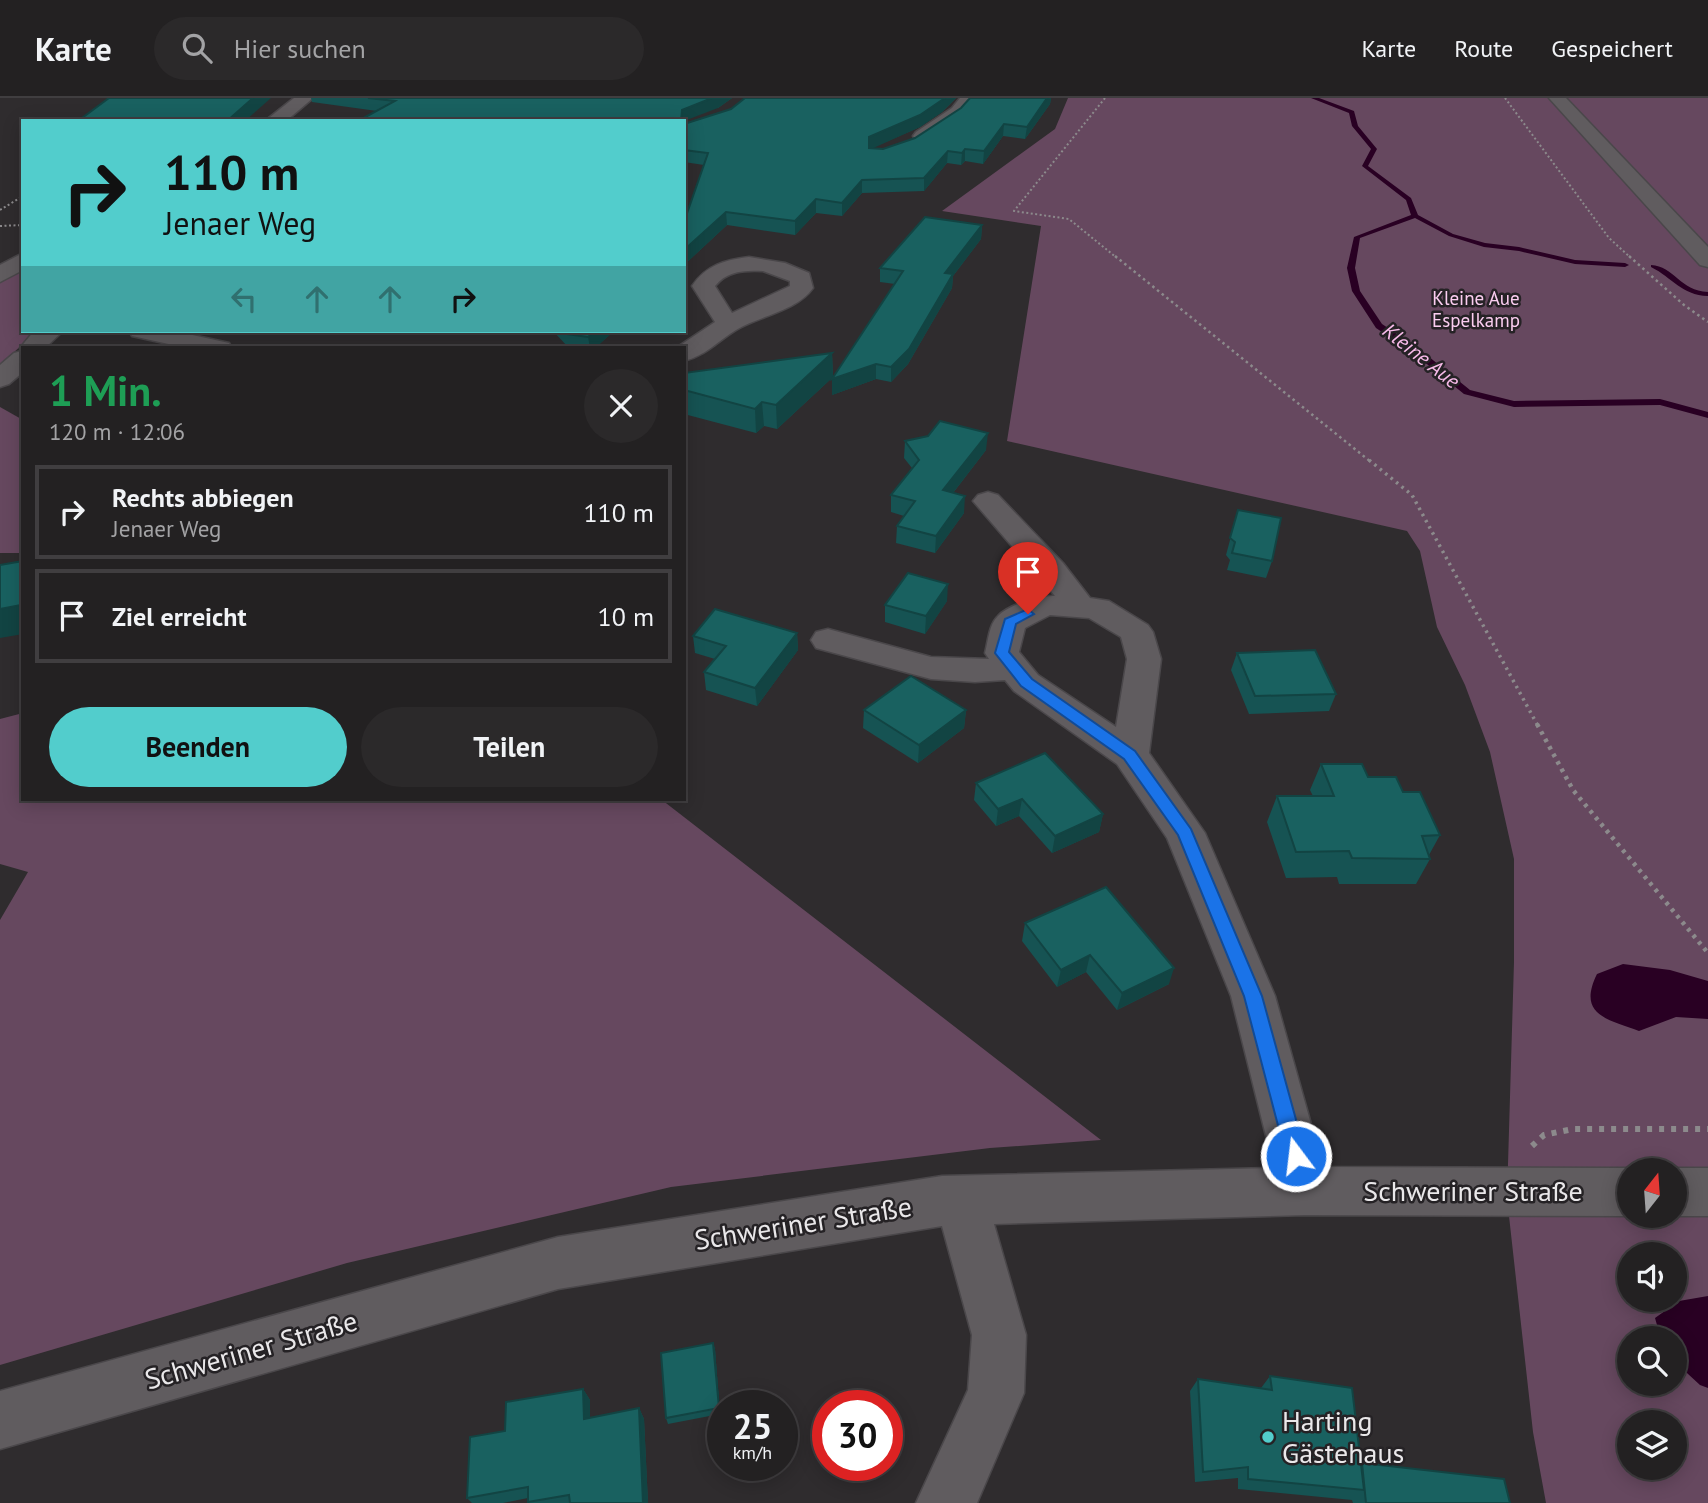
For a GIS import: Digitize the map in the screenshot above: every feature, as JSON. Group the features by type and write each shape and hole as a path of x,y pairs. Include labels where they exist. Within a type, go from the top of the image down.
{"street":[{"path":"277,119 305,98"},
{"path":"903,145 915,141 958,112 969,98"},
{"path":"1557,98 1708,260"},
{"path":"0,275 21,261"},
{"path":"686,353 699,348 728,324"},
{"path":"34,346 48,333"},
{"path":"150,333 211,346"},
{"path":"0,379 21,360"},
{"path":"988,501 1052,570 1080,607"},
{"path":"1129,755 1144,659 1136,632 1097,608 1045,606 1010,622 1002,653 1014,668 1027,682 1129,755 1185,833 1253,996 1305,1191"},
{"path":"828,640 931,668 975,671 1014,668"},
{"name":"Schweriner Straße","path":"0,1420 558,1264 942,1201 1305,1191 1617,1192"},
{"path":"1687,1192 1708,1192"},
{"path":"946,1503 996,1393 999,1347 999,1335 961,1200"}],"path":[{"path":"1105,98 1014,211 1069,219 1412,495 1573,790 1708,953"},
{"path":"1505,98 1609,238 1684,305 1708,322"},
{"path":"0,210 21,197"},
{"path":"0,226 21,225"}],"green space":[{"name":"Kleine Aue Espelkamp","path":"1068,98 1708,98 1708,1503 1546,1503 1533,1432 1507,1198 1514,962 1514,859 1490,752 1465,685 1437,627 1420,551 1407,531 1007,441 1041,226 942,211 1055,129"},
{"path":"21,269 21,333 35,333 0,365 0,283"},
{"path":"0,407 21,419 21,553 0,553"},
{"path":"21,714 21,801 663,801 1101,1140 990,1148 671,1187 347,1263 0,1365 0,920 28,872 0,864 0,719"}],"shaded area":[{"path":"1623,964 1670,970 1708,981 1708,1019 1676,1017 1639,1031 1606,1019 1593,1007 1592,988 1597,974"},
{"path":"1708,1296 1708,1388 1700,1385 1687,1373 1687,1326 1657,1326 1655,1318 1663,1312 1687,1312 1687,1300"}],"building":[{"path":"109,98 253,98 229,119 81,119"},
{"path":"368,98 712,98 682,110 681,119 362,119 395,101"},
{"path":"745,98 945,98 920,115 869,137 869,148 883,149 915,138 961,108 970,98 1047,98 1027,127 1004,124 984,151 948,151 924,178 862,180 842,203 816,199 795,221 726,212 686,248 686,216 708,153 686,150 686,123 731,109"},
{"path":"925,217 982,225 945,273 953,274 909,349 891,367 876,364 832,379 903,271 880,268"},
{"path":"566,333 593,333 588,337"},
{"path":"832,353 776,405 762,402 755,409 686,391 686,373"},
{"path":"940,421 988,433 943,490 965,496 936,536 897,526 915,501 891,495 919,460 905,441 928,436"},
{"path":"1238,510 1281,518 1272,561 1232,553 1235,542 1230,538"},
{"path":"21,561 21,605 0,609 0,565"},
{"path":"908,573 948,584 926,616 885,605"},
{"path":"715,609 797,633 755,688 704,672 726,646 693,636"},
{"path":"1315,650 1336,694 1255,696 1237,653"},
{"path":"911,676 966,710 919,745 864,710"},
{"path":"1045,753 1103,814 1055,836 1022,799 998,809 976,783"},
{"path":"1321,764 1362,764 1368,777 1396,777 1403,792 1420,792 1440,835 1422,836 1430,859 1352,858 1349,851 1296,852 1277,796 1334,796"},
{"path":"1106,887 1174,968 1122,993 1090,955 1061,970 1025,923"},
{"path":"713,1343 717,1390 707,1390 707,1410 666,1418 661,1353"},
{"name":"Harting Gästehaus","path":"1270,1376 1352,1388 1364,1490 1248,1479 1248,1467 1203,1472 1198,1379 1272,1390"},
{"path":"583,1389 584,1419 639,1408 643,1503 570,1503 569,1495 528,1502 528,1487 467,1498 470,1437 505,1431 506,1402"},
{"path":"1362,1463 1504,1479 1510,1503 1366,1503"}],"waterway":[{"name":"Kleine Aue","path":"1314,98 1352,112 1355,126 1374,149 1365,166 1409,199 1415,216"},
{"path":"1415,216 1451,235 1484,245 1519,249 1575,262 1625,265"},
{"name":"Kleine Aue","path":"1415,216 1357,237 1351,268 1356,291 1379,326 1415,350 1467,392 1514,404 1660,402 1708,415"},
{"path":"1653,266 1691,292 1708,294"}],"place":[{"name":"Harting Gästehaus","path":"1268,1437"}],"route":[{"path":"1028,614 1010,622 1002,653 1027,682 1129,755 1185,833 1253,996 1296,1156"}]}
